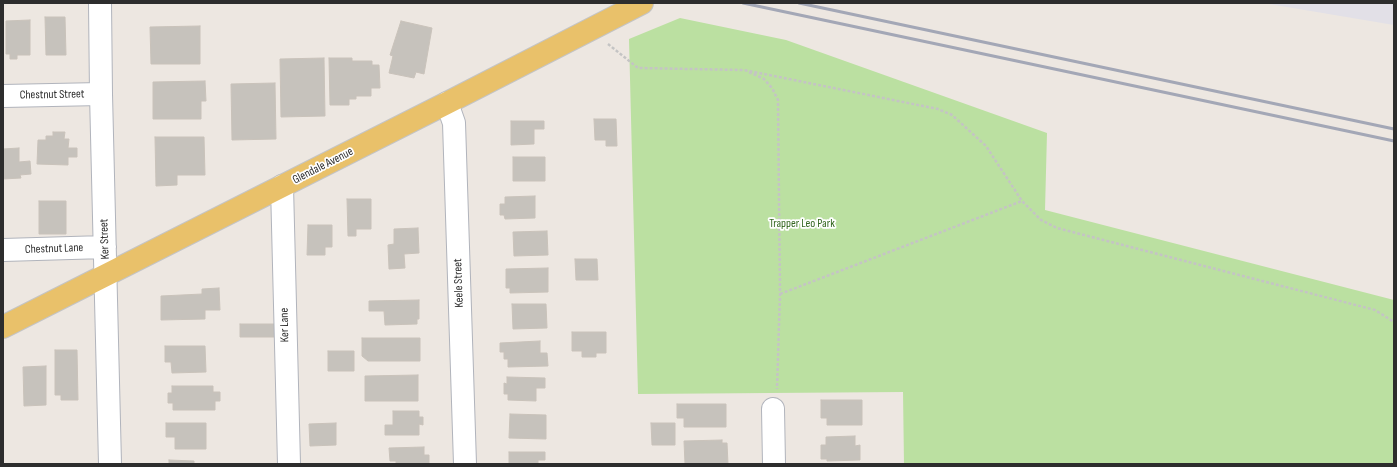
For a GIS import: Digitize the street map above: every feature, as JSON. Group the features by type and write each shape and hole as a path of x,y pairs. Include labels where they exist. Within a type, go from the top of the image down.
{"main road":[{"name":"Glendale Avenue","path":"3,327 642,3"}],"street":[{"name":"Ker Street","path":"100,8 110,464"},
{"name":"Chestnut Street","path":"3,96 101,94"},
{"name":"Keele Street","path":"447,103 454,123 465,464"},
{"name":"Ker Lane","path":"282,186 289,464"},
{"name":"Chestnut Lane","path":"3,250 105,247"},
{"path":"773,409 774,464"}],"path":[{"path":"589,30 638,68 744,70 938,109 952,115 986,146 1022,201 1041,220 1057,228 1375,310 1394,322"},
{"path":"744,70 764,79 772,88 778,100 780,294 778,383 773,409"},
{"path":"780,294 1022,201"}],"shaded area":[{"path":"1263,3 1394,3 1394,25"}],"green space":[{"name":"Trapper Leo Park","path":"680,18 786,40 1047,133 1045,210 1394,300 1394,464 904,464 903,392 638,394 629,39"}],"building":[{"path":"45,17 65,17 66,55 46,55"},
{"path":"30,20 30,55 17,55 17,59 10,59 10,54 6,54 6,21"},
{"path":"401,21 432,28 424,74 416,72 414,78 389,73 393,56 390,55"},
{"path":"200,26 200,64 151,64 150,27"},
{"path":"324,58 325,116 281,117 280,59"},
{"path":"329,58 352,58 352,61 372,61 372,65 379,65 380,88 371,88 371,96 356,96 356,99 349,99 349,105 330,105"},
{"path":"205,81 206,101 201,101 201,119 153,119 153,82"},
{"path":"275,83 276,139 232,140 231,84"},
{"path":"594,119 616,119 617,146 606,146 606,140 595,140"},
{"path":"511,121 544,121 544,129 534,129 534,144 511,145"},
{"path":"53,132 65,132 64,139 69,139 68,148 77,148 77,157 68,157 68,165 37,164 38,140 46,140 46,136 53,136"},
{"path":"155,137 204,137 205,175 177,175 177,185 156,186"},
{"path":"19,148 19,162 30,161 31,174 20,175 21,178 3,179 3,149"},
{"path":"513,157 545,157 545,181 513,181"},
{"path":"535,196 535,218 505,219 504,215 500,215 500,204 505,204 505,197"},
{"path":"347,199 371,199 371,229 356,229 356,236 348,236"},
{"path":"39,201 66,201 66,234 39,234"},
{"path":"308,225 332,225 332,247 325,247 325,255 307,255"},
{"path":"418,228 419,253 404,254 405,268 389,269 388,245 394,244 394,229"},
{"path":"547,231 548,255 514,256 513,232"},
{"path":"575,259 597,259 598,280 576,280"},
{"path":"548,268 548,292 510,293 510,288 506,288 506,269"},
{"path":"219,288 220,310 205,310 205,319 161,320 161,296 202,294 202,289"},
{"path":"419,300 419,319 417,319 417,324 385,325 384,311 369,311 369,301"},
{"path":"512,304 546,304 547,328 513,329"},
{"path":"240,324 275,324 275,337 240,337"},
{"path":"572,332 606,332 606,353 596,353 596,357 582,357 582,351 572,351"},
{"path":"362,338 420,338 420,361 368,361 362,356"},
{"path":"540,341 540,353 547,353 548,366 508,367 508,359 504,359 504,352 500,352 500,343"},
{"path":"165,346 205,346 206,372 172,373 171,362 165,362"},
{"path":"55,350 77,350 78,400 61,400 61,395 55,395"},
{"path":"328,351 354,351 354,371 328,371"},
{"path":"46,366 46,405 24,406 23,367"},
{"path":"418,375 418,401 365,401 365,376"},
{"path":"507,377 545,378 545,388 536,388 536,401 508,400 508,394 504,394 504,383 507,384"},
{"path":"172,386 213,386 213,392 220,392 220,401 215,401 215,410 173,410 173,403 168,403 168,393 172,393"},
{"path":"821,400 862,400 862,425 827,425 827,418 821,418"},
{"path":"677,404 726,404 726,427 684,427 684,418 677,418"},
{"path":"393,411 419,411 419,417 423,417 423,425 419,424 419,435 385,435 385,425 393,425"},
{"path":"510,414 546,415 546,439 509,438"},
{"path":"166,423 206,423 206,449 175,449 175,437 166,437"},
{"path":"336,423 336,445 310,446 309,424"},
{"path":"651,423 675,423 675,445 652,445"},
{"path":"855,436 855,446 860,445 860,460 827,461 827,459 821,459 821,445 826,445 826,437"},
{"path":"722,440 722,443 727,443 728,464 685,464 684,441"},
{"path":"424,447 424,455 429,455 429,464 396,464 396,461 390,461 389,448"},
{"path":"509,452 545,452 545,460 538,460 538,464 509,464"},
{"path":"169,460 194,461 194,464 169,464"}],"railway":[{"path":"743,3 1394,141"},
{"path":"799,3 1394,129"}]}
